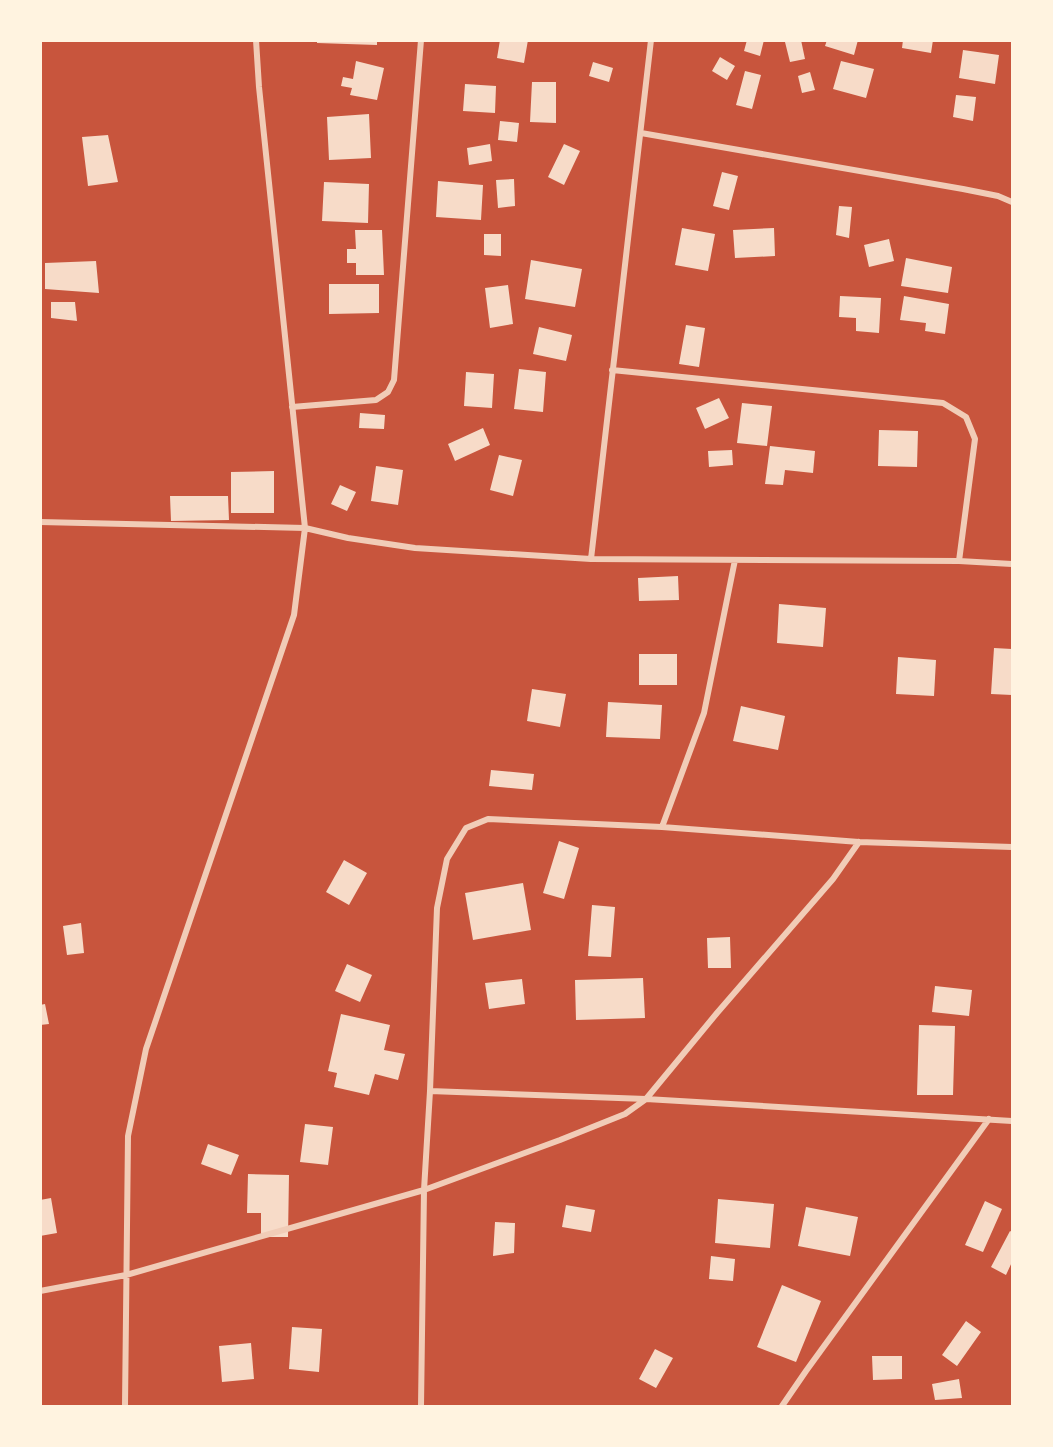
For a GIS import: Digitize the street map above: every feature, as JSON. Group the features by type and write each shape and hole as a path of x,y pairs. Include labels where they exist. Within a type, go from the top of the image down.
{"street":[{"path":"125,1407 128,1136 146,1049 294,615 304,528 256,40"},
{"path":"292,407 376,400 388,392 394,380 421,40"},
{"path":"591,559 651,40"},
{"path":"641,133 963,189 998,196 1012,202"},
{"path":"612,370 942,403 966,417 975,439 958,561"},
{"path":"40,522 304,528 348,538 415,548 591,559 958,561 1012,564"},
{"path":"662,827 704,713 714,675 735,560"},
{"path":"421,1407 424,1190 437,908 447,859 466,828 488,819 662,827 859,842 1012,847"},
{"path":"40,1291 126,1275 424,1190 625,1114 646,1099 717,1012 832,879 859,842"},
{"path":"430,1092 646,1099 1012,1121"},
{"path":"782,1407 989,1119"}],"building":[{"path":"317,40 377,40 377,45 317,43"},
{"path":"500,40 528,40 524,63 497,58"},
{"path":"747,40 764,40 760,56 744,51"},
{"path":"801,40 805,59 790,62 785,42"},
{"path":"827,40 858,40 854,55 825,46"},
{"path":"903,40 933,40 931,53 902,48"},
{"path":"963,50 999,55 995,84 959,78"},
{"path":"720,57 735,66 727,80 712,71"},
{"path":"356,61 384,68 377,100 350,95 352,88 341,86 343,77 353,79"},
{"path":"841,61 874,69 866,98 833,89"},
{"path":"593,62 613,68 609,82 589,76"},
{"path":"745,71 761,75 752,109 736,105"},
{"path":"810,72 815,90 802,93 798,76"},
{"path":"532,82 556,82 556,123 530,122"},
{"path":"465,84 496,86 495,113 463,111"},
{"path":"956,95 976,97 973,121 953,117"},
{"path":"369,114 371,158 329,160 327,117"},
{"path":"500,121 519,123 517,142 498,140"},
{"path":"108,135 118,182 88,186 82,137"},
{"path":"490,144 492,161 469,165 467,148"},
{"path":"564,144 580,151 564,185 548,177"},
{"path":"722,172 738,176 729,210 713,206"},
{"path":"514,179 515,206 498,208 496,180"},
{"path":"438,181 483,185 481,220 436,217"},
{"path":"324,182 369,184 368,223 322,221"},
{"path":"839,206 852,207 849,238 836,235"},
{"path":"682,228 715,234 708,271 675,265"},
{"path":"774,228 775,256 735,258 733,230"},
{"path":"355,230 382,230 384,275 356,275 356,263 347,263 347,249 356,249"},
{"path":"484,234 501,234 501,256 484,255"},
{"path":"889,239 894,261 869,267 864,245"},
{"path":"906,258 952,267 948,293 901,286"},
{"path":"531,260 582,269 575,307 525,299"},
{"path":"96,261 99,293 45,289 45,263"},
{"path":"329,284 379,284 379,313 329,314"},
{"path":"508,285 513,324 490,328 485,288"},
{"path":"840,296 881,298 879,333 856,331 856,318 839,317"},
{"path":"904,296 949,304 945,334 925,331 926,323 900,320"},
{"path":"51,302 75,302 77,321 51,318"},
{"path":"686,325 705,328 699,367 679,364"},
{"path":"539,327 572,335 566,361 533,354"},
{"path":"519,369 546,372 543,412 514,409"},
{"path":"466,372 494,374 492,408 464,406"},
{"path":"719,398 729,418 705,429 696,408"},
{"path":"742,403 772,406 767,446 737,443"},
{"path":"360,413 385,415 384,429 359,428"},
{"path":"483,428 490,445 455,461 448,444"},
{"path":"879,430 918,431 917,467 878,466"},
{"path":"770,446 815,451 813,473 785,470 783,485 765,484"},
{"path":"732,450 733,465 709,467 708,451"},
{"path":"499,455 522,460 513,496 490,490"},
{"path":"376,466 403,470 398,505 371,501"},
{"path":"274,471 274,513 231,513 231,472"},
{"path":"340,485 356,492 347,511 331,504"},
{"path":"170,496 228,496 229,520 171,521"},
{"path":"678,576 679,600 639,601 638,578"},
{"path":"779,604 826,608 823,647 777,643"},
{"path":"994,648 1012,649 1012,695 991,694"},
{"path":"639,654 677,654 677,685 639,685"},
{"path":"898,657 936,660 934,696 896,694"},
{"path":"532,689 566,694 560,727 527,721"},
{"path":"608,702 662,705 660,739 606,737"},
{"path":"741,706 785,716 778,750 733,741"},
{"path":"491,770 534,774 532,790 489,786"},
{"path":"559,841 579,848 564,899 543,893"},
{"path":"344,860 367,873 349,905 326,892"},
{"path":"523,883 531,930 473,940 465,893"},
{"path":"592,905 615,907 611,957 588,956"},
{"path":"81,923 84,953 67,955 63,926"},
{"path":"730,937 731,968 708,968 707,938"},
{"path":"347,964 372,975 360,1002 335,991"},
{"path":"643,978 645,1018 576,1020 575,980"},
{"path":"522,979 525,1004 489,1009 485,983"},
{"path":"935,986 972,990 969,1016 932,1012"},
{"path":"45,1004 49,1024 40,1025 40,1005"},
{"path":"341,1014 390,1025 384,1050 405,1054 398,1080 375,1074 369,1095 334,1087 337,1073 328,1071"},
{"path":"919,1025 955,1026 953,1095 917,1095"},
{"path":"305,1124 333,1127 328,1165 300,1162"},
{"path":"208,1144 239,1155 231,1175 201,1164"},
{"path":"248,1174 289,1175 288,1237 261,1237 261,1213 247,1213"},
{"path":"51,1198 57,1233 40,1236 40,1200"},
{"path":"718,1199 774,1204 770,1248 715,1243"},
{"path":"985,1201 1002,1209 983,1252 965,1245"},
{"path":"566,1205 595,1210 591,1232 562,1227"},
{"path":"806,1207 858,1217 850,1256 798,1246"},
{"path":"495,1222 515,1223 514,1253 493,1256"},
{"path":"1010,1231 1012,1232 1012,1262 1006,1275 991,1267"},
{"path":"711,1256 735,1259 733,1281 709,1279"},
{"path":"782,1285 821,1301 796,1362 757,1347"},
{"path":"966,1321 981,1332 957,1366 942,1355"},
{"path":"292,1327 322,1329 319,1372 289,1369"},
{"path":"251,1343 254,1379 222,1382 219,1346"},
{"path":"655,1349 673,1358 656,1388 639,1379"},
{"path":"872,1356 902,1356 902,1379 873,1380"},
{"path":"959,1379 962,1398 935,1400 932,1384"}]}
